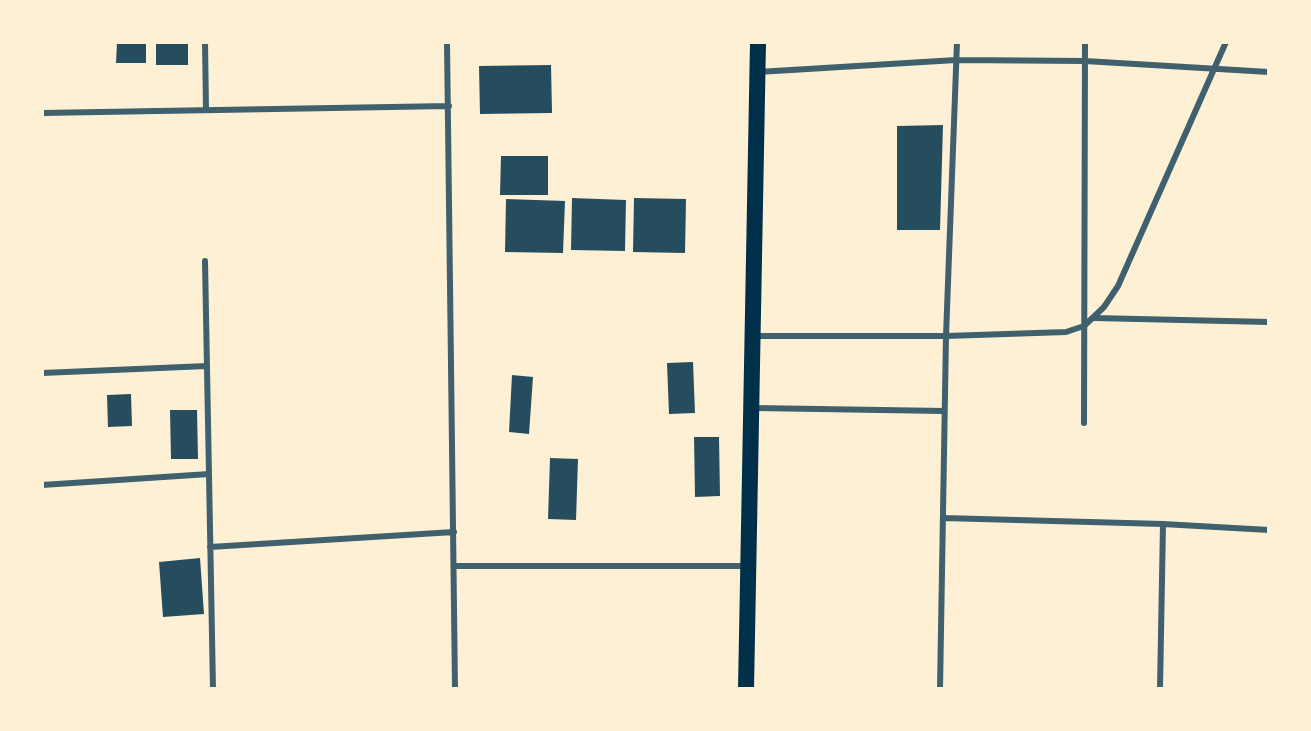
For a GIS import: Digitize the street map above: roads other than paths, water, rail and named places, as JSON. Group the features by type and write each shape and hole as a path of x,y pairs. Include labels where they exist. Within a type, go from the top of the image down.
{"highway":[{"path":"746,689 758,42"}],"street":[{"path":"205,42 206,110"},
{"path":"447,42 455,689"},
{"path":"940,689 946,336 957,42"},
{"path":"1084,423 1085,42"},
{"path":"753,336 946,336 1066,332 1084,327 1104,307 1118,286 1226,42"},
{"path":"758,72 956,60 1085,61 1269,72"},
{"path":"42,113 449,106"},
{"path":"205,261 213,689"},
{"path":"1094,318 1269,322"},
{"path":"42,374 207,366"},
{"path":"750,407 945,411"},
{"path":"42,485 209,474"},
{"path":"943,518 1163,524 1269,530"},
{"path":"1161,689 1163,524"},
{"path":"210,546 454,532"},
{"path":"454,566 747,566"}]}
